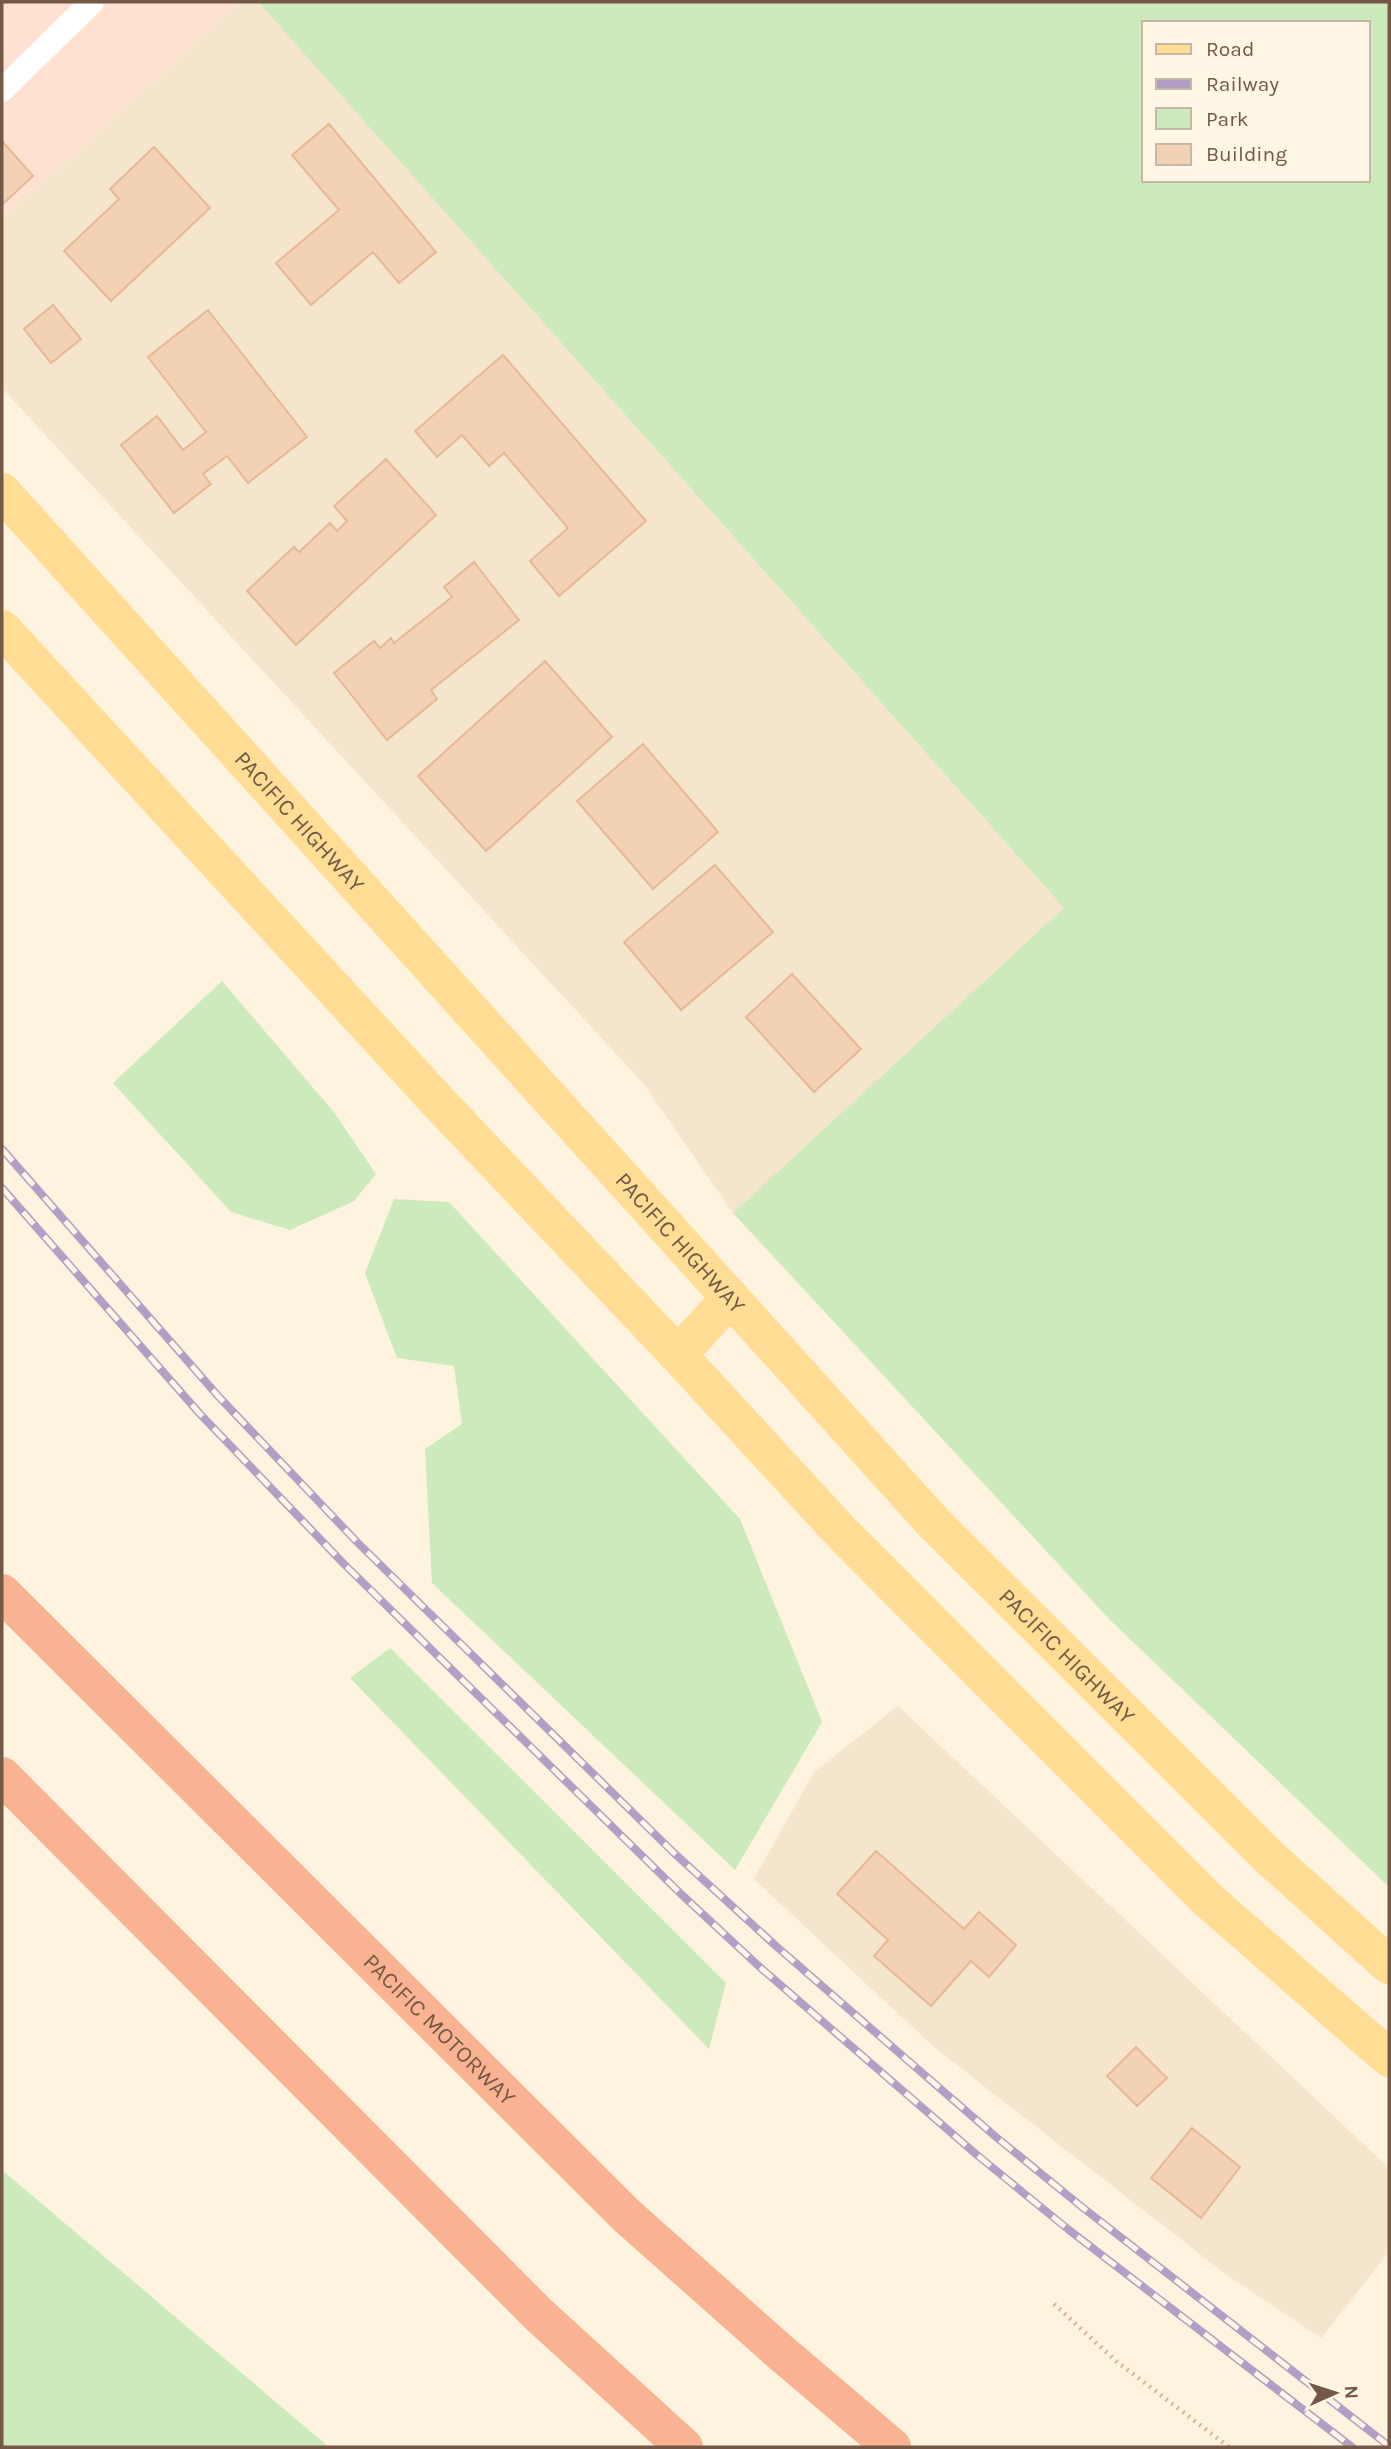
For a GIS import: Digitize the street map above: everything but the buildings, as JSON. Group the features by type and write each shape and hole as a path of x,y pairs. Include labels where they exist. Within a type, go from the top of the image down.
{"highway":[{"name":"PACIFIC MOTORWAY","path":"2,1593 627,2216 892,2447"},
{"path":"2,1776 538,2314 684,2447"}],"main road":[{"name":"PACIFIC HIGHWAY","path":"2,492 932,1521 1270,1857 1389,1965"},
{"path":"2,629 842,1534 1208,1900 1389,2058"},
{"path":"678,1355 730,1298"}],"lane":[{"path":"2,90 92,2"}],"path":[{"path":"1054,2304 1116,2361 1229,2447"}],"shaded area":[{"path":"2,2 239,2 2,218"},
{"path":"239,2 258,2 1065,909 733,1213 643,1083 2,388 2,218"},
{"path":"898,1706 1389,2168 1389,2252 1321,2338 1227,2275 935,2048 754,1879 814,1772"}],"green space":[{"path":"258,2 1389,2 1389,1887 1110,1620 733,1213 1064,908"},
{"path":"222,981 333,1111 376,1174 354,1201 290,1230 231,1212 113,1083"},
{"path":"394,1199 449,1202 740,1519 822,1722 735,1870 432,1583 425,1449 462,1424 454,1366 397,1358 365,1273"},
{"path":"390,1648 726,1983 709,2049 350,1678"},
{"path":"2,2170 329,2447 2,2447"}],"railway":[{"path":"2,1149 219,1397 357,1542 674,1853 776,1946 996,2137 1389,2446"},
{"path":"2,1188 200,1414 344,1564 681,1894 762,1969 977,2155 1069,2230 1352,2447"}]}
